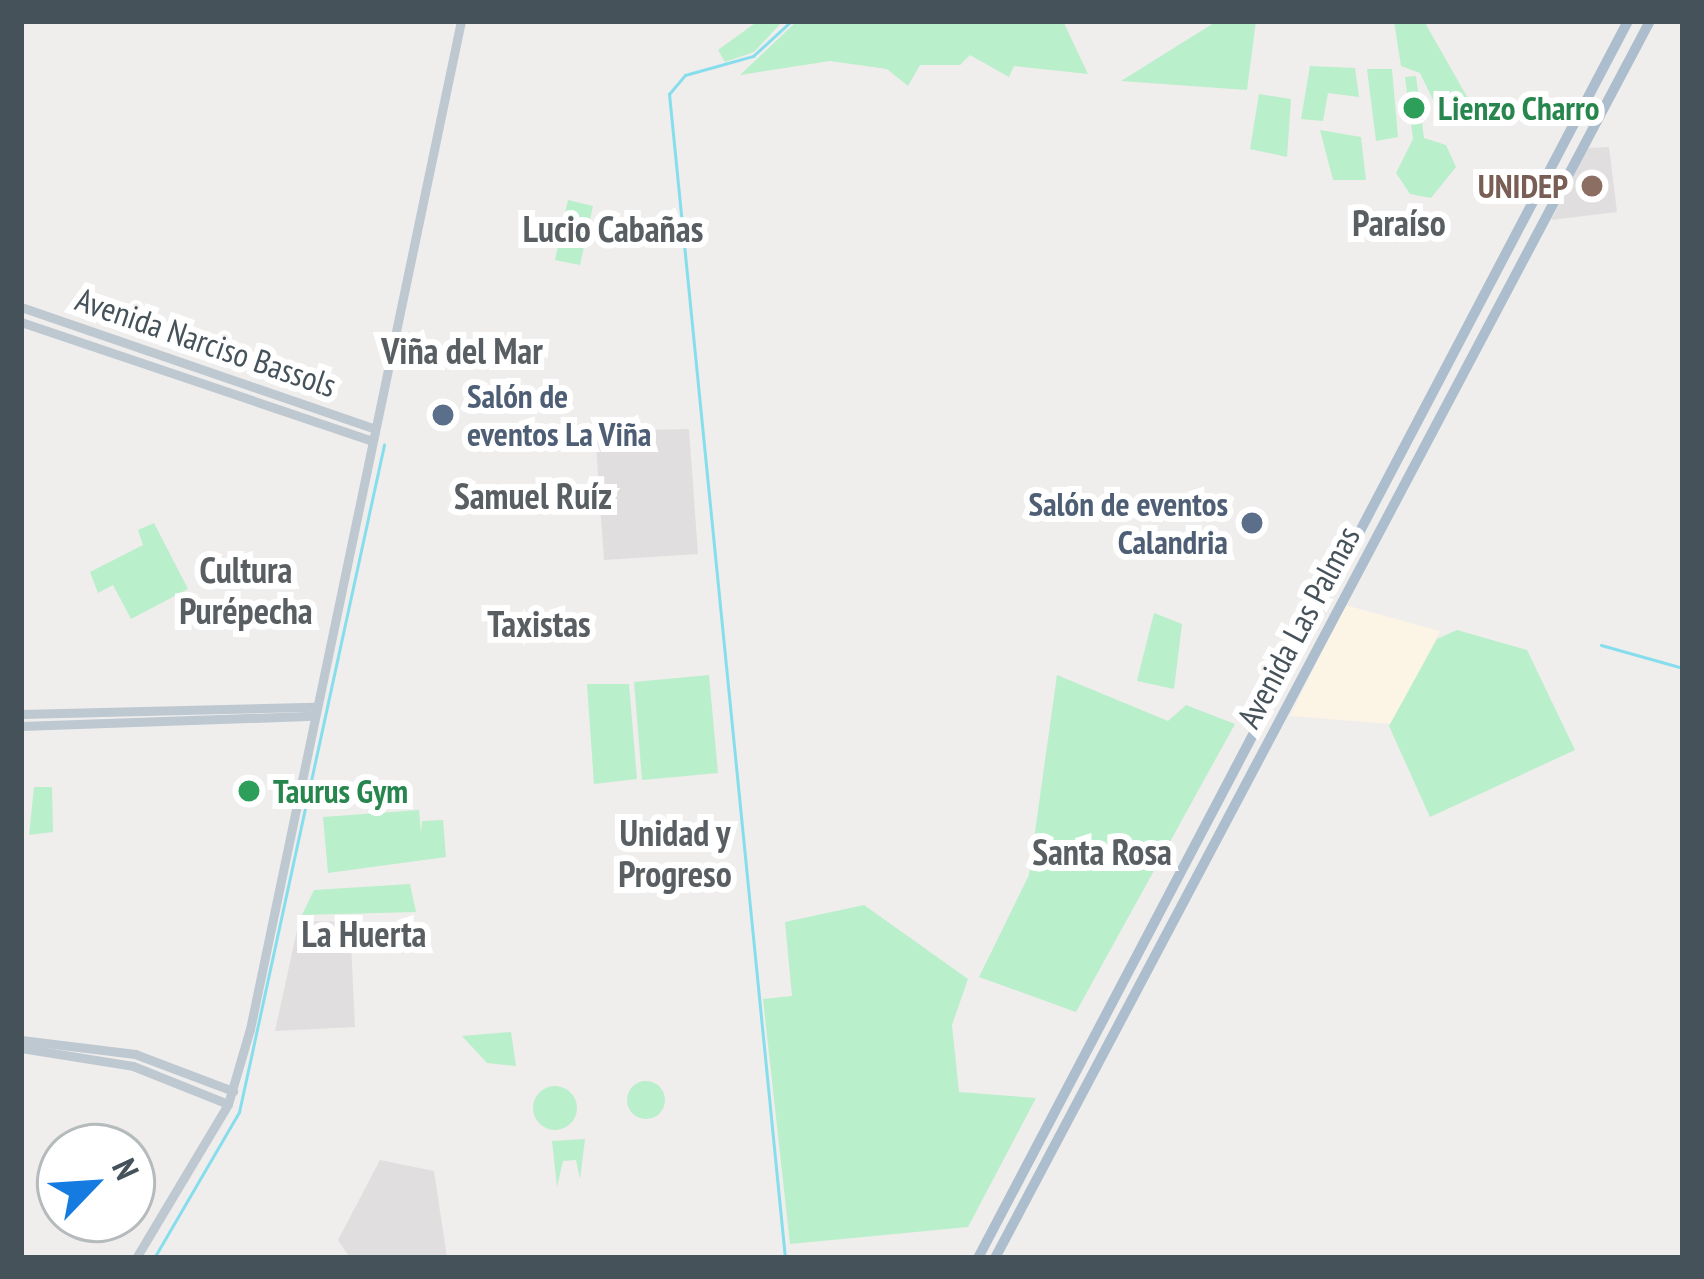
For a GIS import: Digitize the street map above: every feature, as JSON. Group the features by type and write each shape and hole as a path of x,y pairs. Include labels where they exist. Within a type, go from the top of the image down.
{"main road":[{"name":"Avenida Las Palmas","path":"978,1258 1628,21"},
{"name":"Avenida Las Palmas","path":"994,1258 1651,21"}],"street":[{"path":"136,1258 229,1104 460,21"},
{"name":"Avenida Narciso Bassols","path":"21,307 372,434"},
{"name":"Avenida Narciso Bassols","path":"21,322 372,434"},
{"path":"21,714 314,712"},
{"path":"21,726 314,712"},
{"path":"21,1044 134,1060 232,1091"},
{"path":"134,1060 229,1104"}],"shaded area":[{"name":"UNIDEP","path":"1609,147 1617,212 1551,220 1588,148"},
{"path":"689,429 698,554 604,560 595,431"},
{"path":"1345,605 1440,631 1392,724 1290,716"},
{"path":"299,921 350,922 355,1027 275,1031"},
{"path":"380,1160 434,1171 447,1258 350,1258 338,1240"}],"green space":[{"path":"758,21 783,21 754,52 725,62 718,50"},
{"path":"797,21 1063,21 1088,74 1014,66 1009,77 970,55 960,65 920,65 908,86 887,69 830,61 740,75"},
{"path":"1217,21 1256,21 1247,90 1121,81"},
{"path":"1394,21 1424,21 1474,109 1442,118 1420,73 1401,66"},
{"path":"1310,66 1355,68 1359,97 1328,93 1323,121 1301,119"},
{"path":"1367,69 1392,69 1398,137 1376,141"},
{"name":"Lienzo Charro","path":"1416,76 1424,138 1446,145 1456,167 1431,198 1410,194 1396,173 1413,139 1405,77"},
{"path":"1259,94 1291,99 1287,157 1250,149"},
{"path":"1320,130 1361,137 1366,180 1333,180"},
{"path":"568,200 593,206 580,265 555,260"},
{"path":"154,523 188,589 131,619 113,585 98,593 90,572 143,545 138,530"},
{"path":"1154,613 1182,624 1174,689 1137,681"},
{"path":"1457,630 1527,650 1575,750 1430,817 1389,726 1437,639"},
{"path":"709,675 718,773 642,780 634,682"},
{"path":"1057,675 1168,721 1186,705 1235,724 1076,1012 979,977 1029,875"},
{"path":"587,684 629,684 637,779 594,784"},
{"path":"34,787 52,787 53,832 29,835"},
{"path":"419,810 421,833 422,821 443,820 446,857 328,873 323,817"},
{"path":"410,884 416,912 302,915 314,890"},
{"path":"864,905 968,979 952,1025 959,1092 1036,1098 968,1227 790,1244 763,999 792,996 785,922"},
{"path":"511,1032 516,1066 487,1063 462,1036"},
{"path":"646,1081 659,1087 665,1100 659,1113 646,1119 633,1113 627,1100 633,1087"},
{"path":"555,1086 571,1092 577,1108 571,1124 555,1130 539,1124 533,1108 539,1092"},
{"path":"585,1139 580,1179 576,1160 563,1161 557,1187 552,1141"}],"waterway":[{"path":"785,1258 669,94 685,75 753,56 791,21"},
{"path":"154,1258 239,1112 384,445"},
{"path":"1601,645 1683,668"}],"place":[{"name":"Lienzo Charro","path":"1414,108"},
{"name":"UNIDEP","path":"1592,186"},
{"name":"Salón de eventos La Viña","path":"443,415"},
{"name":"Salón de eventos Calandria","path":"1252,523"},
{"name":"Taurus Gym","path":"249,791"}],"district":[{"name":"Paraíso","path":"1399,223"},
{"name":"Lucio Cabañas","path":"613,229"},
{"name":"Viña del Mar","path":"462,351"},
{"name":"Samuel Ruíz","path":"533,496"},
{"name":"Cultura Purépecha","path":"246,590"},
{"name":"Taxistas","path":"539,624"},
{"name":"Unidad y Progreso","path":"675,852"},
{"name":"Santa Rosa","path":"1102,852"},
{"name":"La Huerta","path":"364,934"}]}
